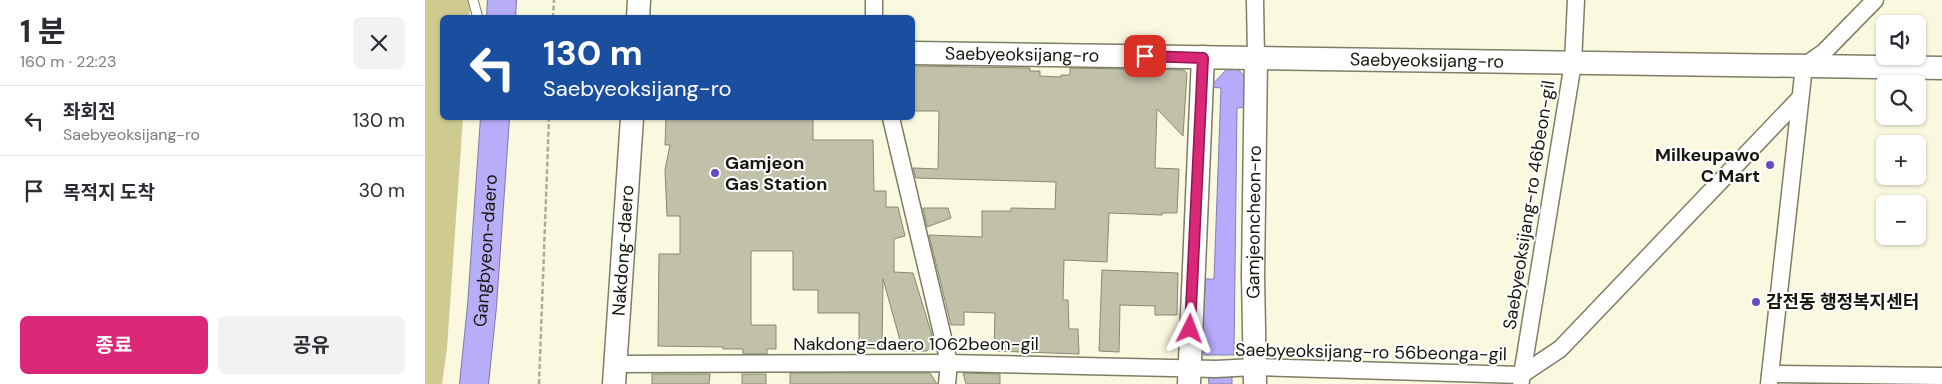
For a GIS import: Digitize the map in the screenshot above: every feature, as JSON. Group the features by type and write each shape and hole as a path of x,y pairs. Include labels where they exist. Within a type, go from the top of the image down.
{"highway":[{"path":"485,15 486,0"},
{"path":"501,15 502,0"},
{"name":"Gangbyeon-daero","path":"463,384 473,277 479,120"},
{"name":"Gangbyeon-daero","path":"474,384 483,306 495,120"}],"street":[{"path":"638,15 639,0"},
{"path":"874,0 874,15"},
{"path":"1255,0 1257,59"},
{"name":"Saebyeoksijang-ro 46beon-gil","path":"1521,380 1573,63 1577,0"},
{"path":"1875,0 1824,52 1804,66 1769,379 1942,376"},
{"name":"Saebyeoksijang-ro","path":"915,53 1942,68"},
{"path":"1189,376 1203,58"},
{"name":"Gamjeoncheon-ro","path":"1255,375 1253,275 1257,59"},
{"name":"Saebyeoksijang-ro 56beonga-gil","path":"1215,369 1255,375 1521,380 1560,349 1800,98"},
{"name":"Nakdong-daero","path":"615,374 632,120"},
{"path":"891,120 949,363 947,384"},
{"name":"Nakdong-daero 1062beon-gil","path":"615,374 949,363 1189,376 1215,369"}],"lane":[{"path":"473,0 477,15"}],"path":[{"path":"553,15 554,0"},
{"path":"539,384 549,120"}],"shaded area":[{"path":"425,0 471,0 469,15 440,15 440,120 463,120 447,348 442,384 425,384"},
{"path":"1238,69 1251,84 1250,107 1237,108 1234,355 1204,355 1202,346 1204,279 1214,279 1221,88 1210,87 1226,70"},
{"path":"1232,374 1232,384 1209,384 1208,375"}],"building":[{"path":"915,66 1030,68 1030,71 1040,71 1040,76 1061,77 1061,75 1070,75 1070,68 1184,70 1187,73 1183,136 1157,109 1155,168 1179,169 1177,213 1162,213 1162,215 1109,213 1107,262 1064,260 1063,300 1068,300 1069,329 1078,329 1079,354 994,351 995,313 964,312 964,325 951,325 929,235 982,237 982,211 1011,211 1011,208 1055,209 1056,182 916,178 913,168 938,169 939,111 915,111"},
{"path":"666,120 813,120 813,140 873,140 874,191 886,191 886,207 898,207 905,236 894,239 894,272 913,273 934,342 927,351 903,351 883,279 882,349 863,348 863,344 859,344 859,313 818,313 818,290 793,290 793,251 751,251 751,325 776,325 776,349 767,349 767,354 743,354 743,349 723,349 723,347 658,346 659,254 680,254 680,216 667,216 665,170 670,145 665,145"},
{"path":"923,208 948,208 951,218 927,227"},
{"path":"1102,270 1178,273 1177,315 1155,315 1155,306 1120,305 1119,352 1099,351"},
{"path":"790,373 930,373 937,384 790,384"},
{"path":"963,373 1000,374 1000,384 966,384"},
{"path":"652,374 710,374 709,384 652,384"},
{"path":"742,374 766,374 766,384 742,384"}],"place":[{"name":"Milkeupawo C Mart","path":"1770,165"},
{"name":"Gamjeon Gas Station","path":"715,173"},
{"name":"감전동 행정복지센터","path":"1756,302"}],"route":[{"path":"1145,56 1203,58 1190,329"}]}
